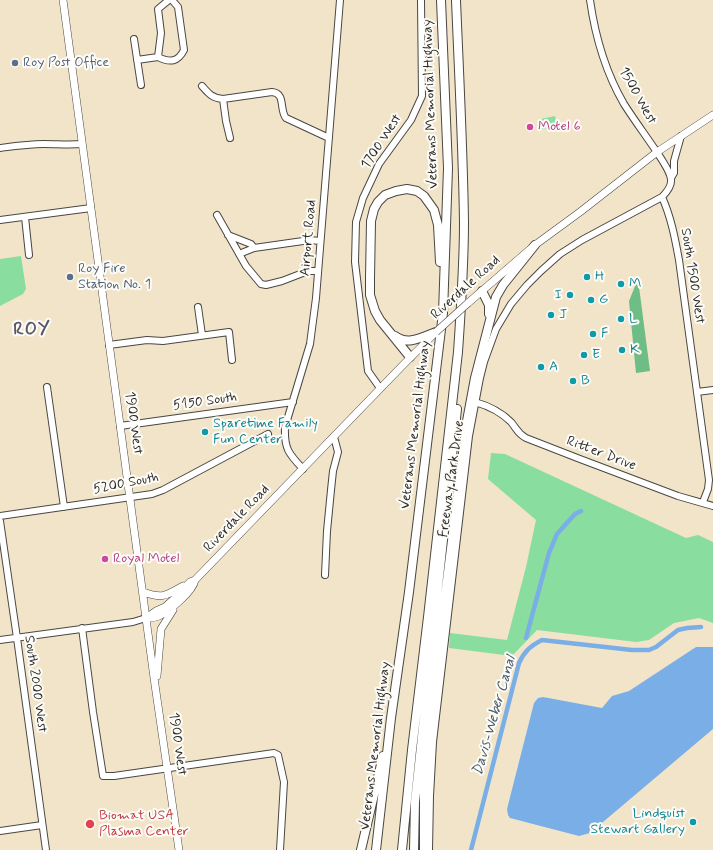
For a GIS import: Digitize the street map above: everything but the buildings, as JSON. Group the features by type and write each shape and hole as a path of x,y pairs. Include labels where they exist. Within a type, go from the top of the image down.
{"highway":[{"name":"Veterans Memorial Highway","path":"376,850 443,313 448,168 441,0"},
{"name":"Veterans Memorial Highway","path":"402,850 412,750 458,352 464,222 456,0"},
{"path":"410,357 380,320 375,311 370,295 371,221 374,208 385,196 396,191 407,189 417,191 424,196 434,210 438,224 443,313"},
{"path":"424,850 424,792 432,692 467,421 475,378 496,297 499,291 535,245"},
{"path":"482,291 489,305 489,321"},
{"path":"388,331 400,340 405,341 414,340 436,332"},
{"path":"414,850 415,802 459,380 458,352"},
{"path":"361,850 392,718"}],"main road":[{"name":"1900 West","path":"62,0 179,850"},
{"name":"Riverdale Road","path":"146,618 165,607 175,598 303,469 410,357 482,291 535,245 657,152 713,114"},
{"name":"Riverdale Road","path":"146,618 157,617 176,605 194,585 192,581"},
{"path":"143,592 159,596 167,595 192,581"},
{"path":"156,690 161,629 176,605"}],"street":[{"path":"137,60 158,57 164,60 174,60 181,56 184,50 178,7 170,0 158,9 161,33 158,57"},
{"name":"Airport Road","path":"303,469 289,454 284,437 285,427 310,344 316,298 340,0"},
{"name":"1700 West","path":"380,388 368,371 356,262 356,222 363,198 379,164 411,120 422,96 421,0"},
{"name":"1500 West","path":"590,0 592,19 599,45 621,98 657,152 671,178"},
{"path":"134,39 141,85"},
{"path":"202,86 208,94 216,98 223,99 276,92 280,95 283,112 286,118 329,138"},
{"path":"223,99 230,138"},
{"path":"662,197 668,191 671,178 674,173 674,161 681,136"},
{"path":"0,148 32,144 82,144"},
{"name":"South 1500 West","path":"662,197 671,221 679,260 709,480 708,489 703,502"},
{"name":"Freeway Park Drive","path":"429,850 433,742 469,436 484,362 496,329 511,304 527,285 560,254 582,240 662,197"},
{"path":"0,220 91,208"},
{"path":"217,215 246,266 261,284 282,281 308,271 318,271"},
{"path":"25,217 29,255"},
{"path":"228,235 251,244 254,248"},
{"path":"239,254 254,248 310,240 320,241"},
{"path":"198,307 202,335"},
{"path":"109,345 147,340 163,341 229,332 232,360"},
{"path":"47,387 64,507"},
{"path":"697,392 713,390"},
{"name":"5150 South","path":"120,426 293,402"},
{"name":"Ritter Drive","path":"475,402 492,408 502,414 519,434 526,438 580,460 678,496 713,506"},
{"name":"5200 South","path":"0,516 152,494 163,490 268,434"},
{"path":"325,575 327,531 333,471 338,452 334,437"},
{"path":"705,452 713,451"},
{"name":"South 2000 West","path":"0,521 46,850"},
{"path":"0,640 133,622 146,618"},
{"path":"82,628 103,776 114,776 274,753 278,755 284,782 280,850"},
{"path":"0,831 42,825"}],"green space":[{"path":"555,116 557,127 542,129 541,119"},
{"path":"21,256 26,289 23,294 0,306 0,259"},
{"path":"638,279 650,371 636,373 629,301"},
{"path":"491,453 505,454 686,538 698,535 713,542 713,623 699,618 674,623 649,640 636,642 537,630 512,656 449,648 450,633 507,640 526,567 536,520 488,479"}],"water":[{"path":"696,647 713,647 713,729 590,833 579,836 510,818 507,809 534,703 538,698 543,697 602,708 612,696 629,691"}],"waterway":[{"path":"526,638 549,553 557,534 575,514 581,511"},
{"name":"Davis-Weber Canal","path":"471,850 519,663 528,650 542,640 632,650 649,650 656,647 678,630 701,627"}],"place":[{"name":"Roy Post Office","path":"15,63"},
{"name":"Motel 6","path":"530,127"},
{"name":"Roy Fire Station No. 1","path":"70,277"},
{"name":"H","path":"587,277"},
{"name":"M","path":"621,284"},
{"name":"I","path":"570,295"},
{"name":"G","path":"591,300"},
{"name":"J","path":"551,315"},
{"name":"L","path":"621,319"},
{"name":"F","path":"593,334"},
{"name":"K","path":"622,350"},
{"name":"E","path":"584,355"},
{"name":"A","path":"541,367"},
{"name":"B","path":"573,381"},
{"name":"Sparetime Family Fun Center","path":"205,432"},
{"name":"Royal Motel","path":"105,559"},
{"name":"Lindquist Stewart Gallery","path":"693,822"},
{"name":"Biomat USA Plasma Center","path":"90,824"}],"district":[{"name":"ROY","path":"32,330"}]}
